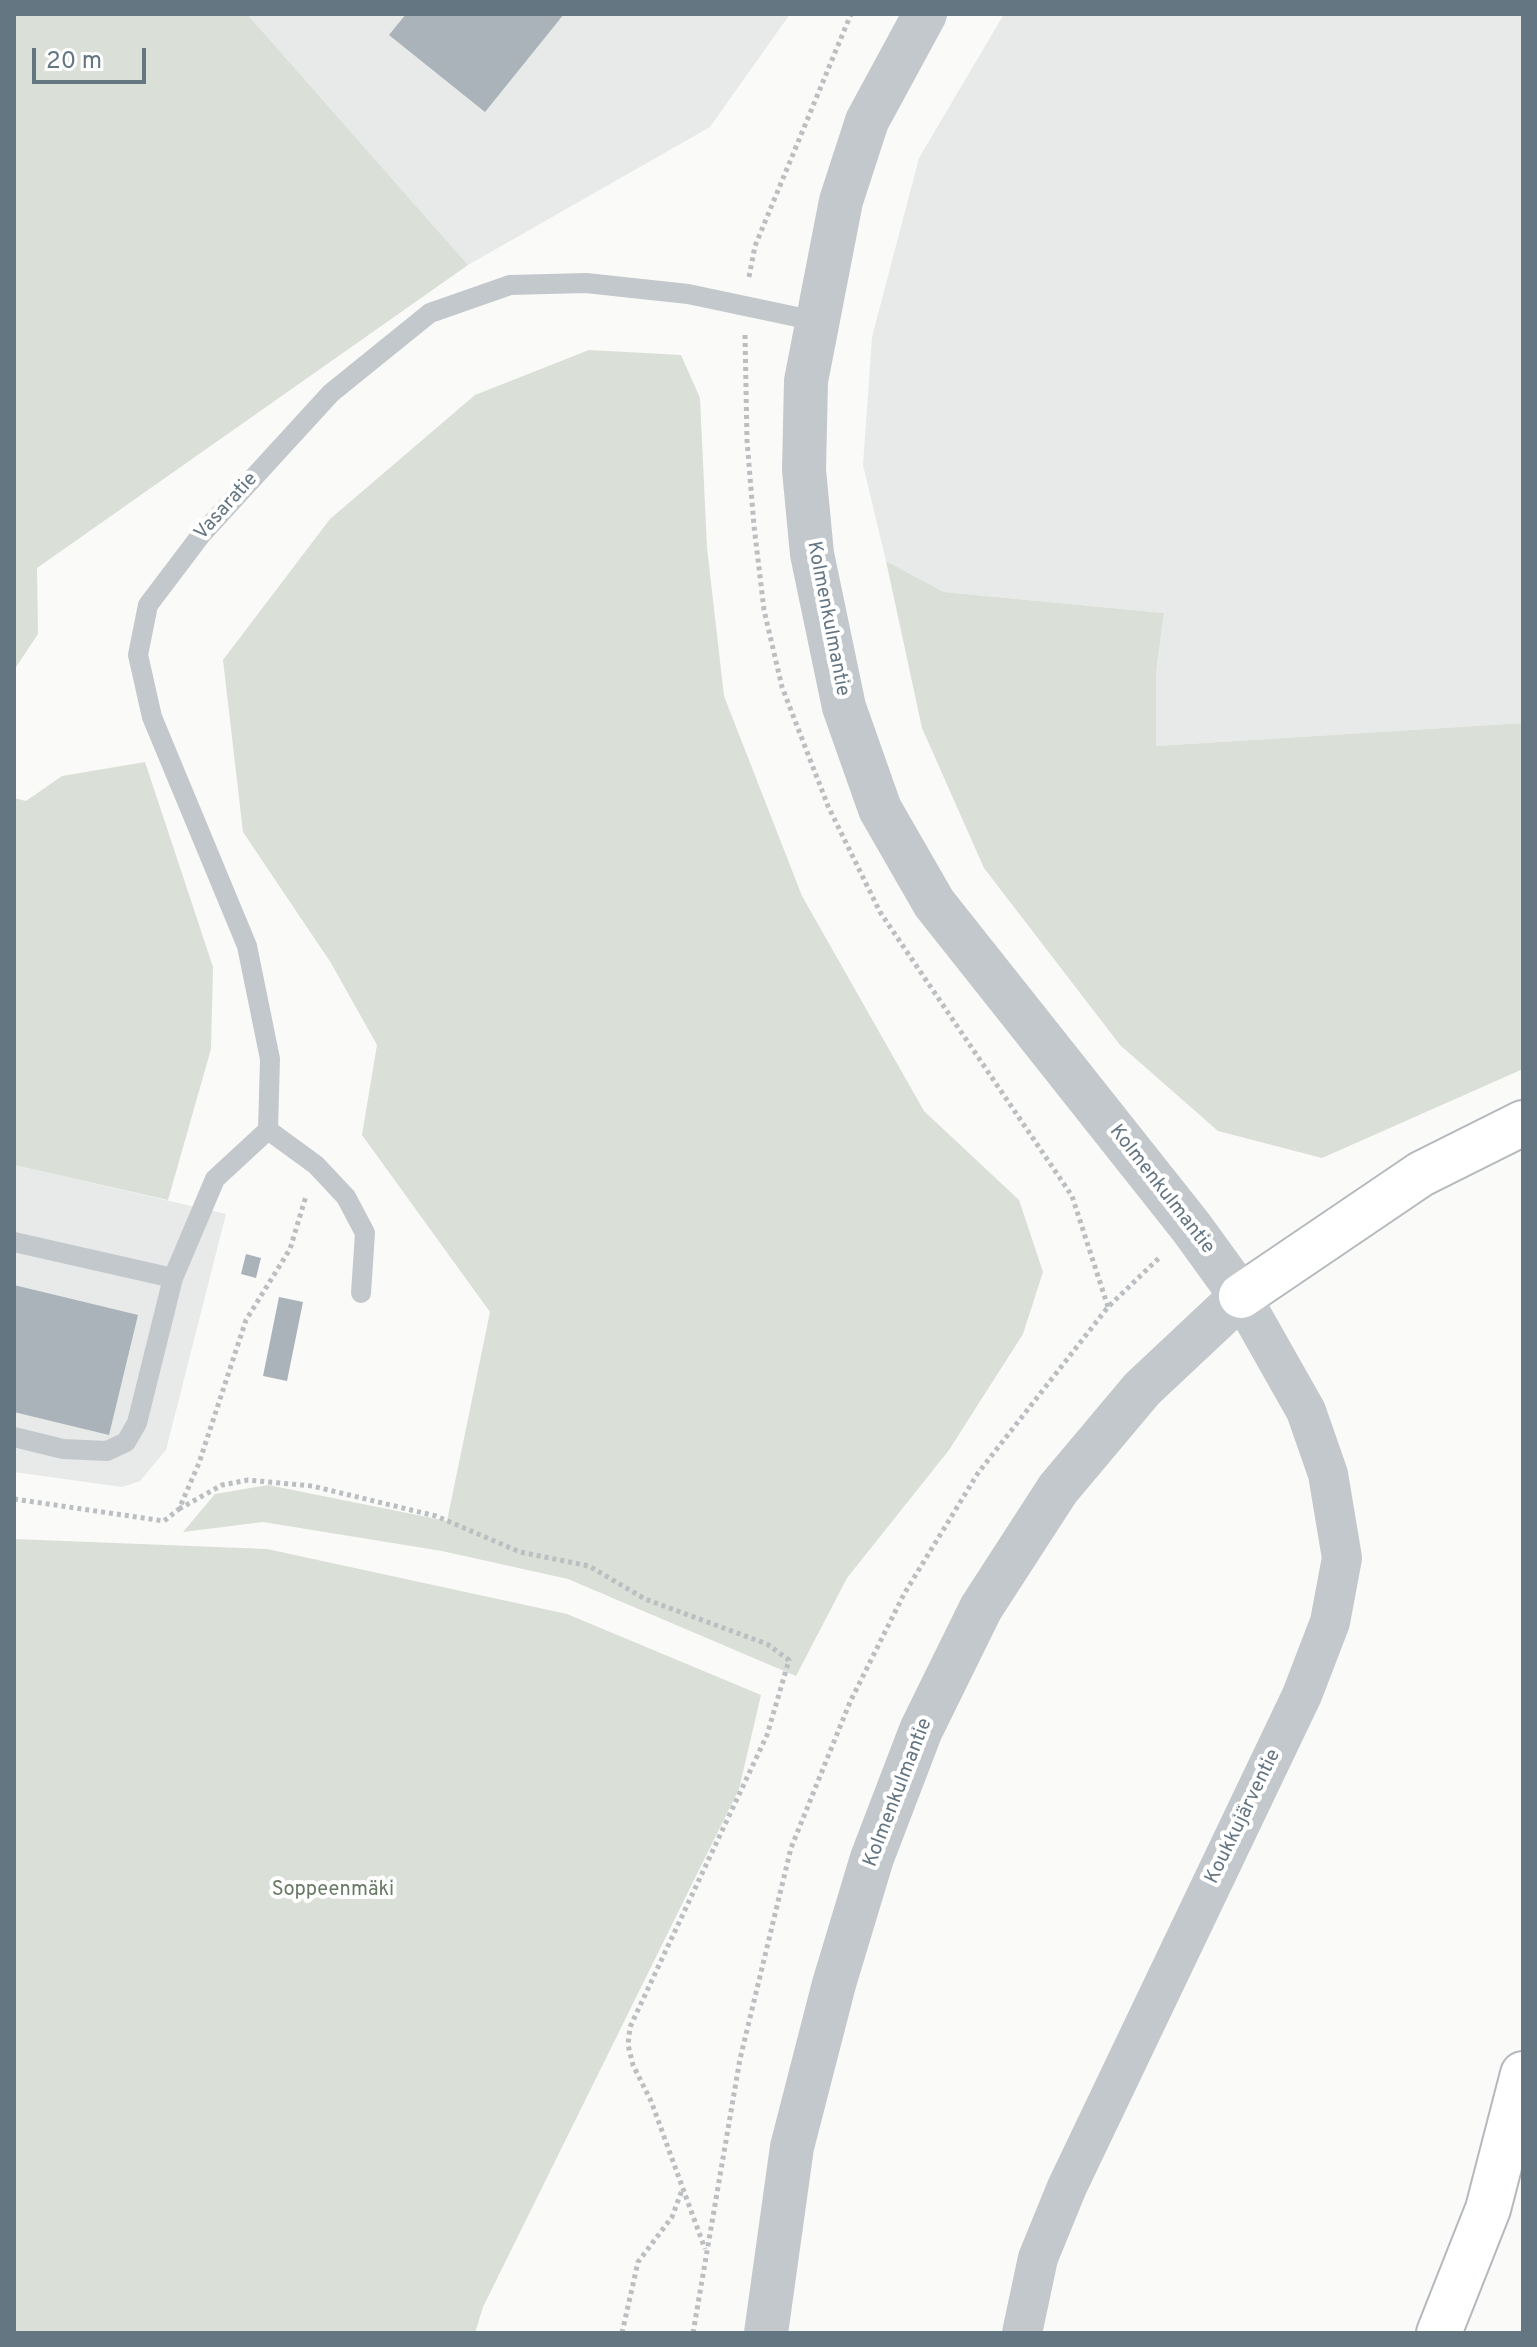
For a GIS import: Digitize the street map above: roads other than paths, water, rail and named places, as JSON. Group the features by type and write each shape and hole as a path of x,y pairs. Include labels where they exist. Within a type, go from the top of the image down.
{"highway":[{"path":"1241,1296 1421,1174 1523,1123"},
{"path":"1439,2333 1488,2209 1523,2074"}],"street":[{"name":"Kolmenkulmantie","path":"766,2333 792,2147 834,1984 872,1858 921,1730 981,1608 1058,1489 1142,1389 1241,1296 1191,1227 934,903 880,809 844,707 812,554 804,470 806,381 841,201 867,121 925,14"},
{"name":"Koukkujärventie","path":"1022,2333 1038,2258 1067,2187 1302,1695 1330,1622 1342,1558 1328,1474 1306,1411 1241,1296"}],"lane":[{"name":"Vasaratie","path":"268,1130 270,1059 247,946 152,717 138,655 148,605 201,535 331,393 430,313 510,285 586,283 688,294 816,321"},
{"path":"14,1437 63,1449 107,1451 126,1442 137,1423 173,1278 215,1179 268,1130 316,1165 346,1197 365,1233 361,1293"},
{"path":"14,1242 173,1278"}],"park label":[{"name":"Soppeenmäki","path":"333,1891"}]}
